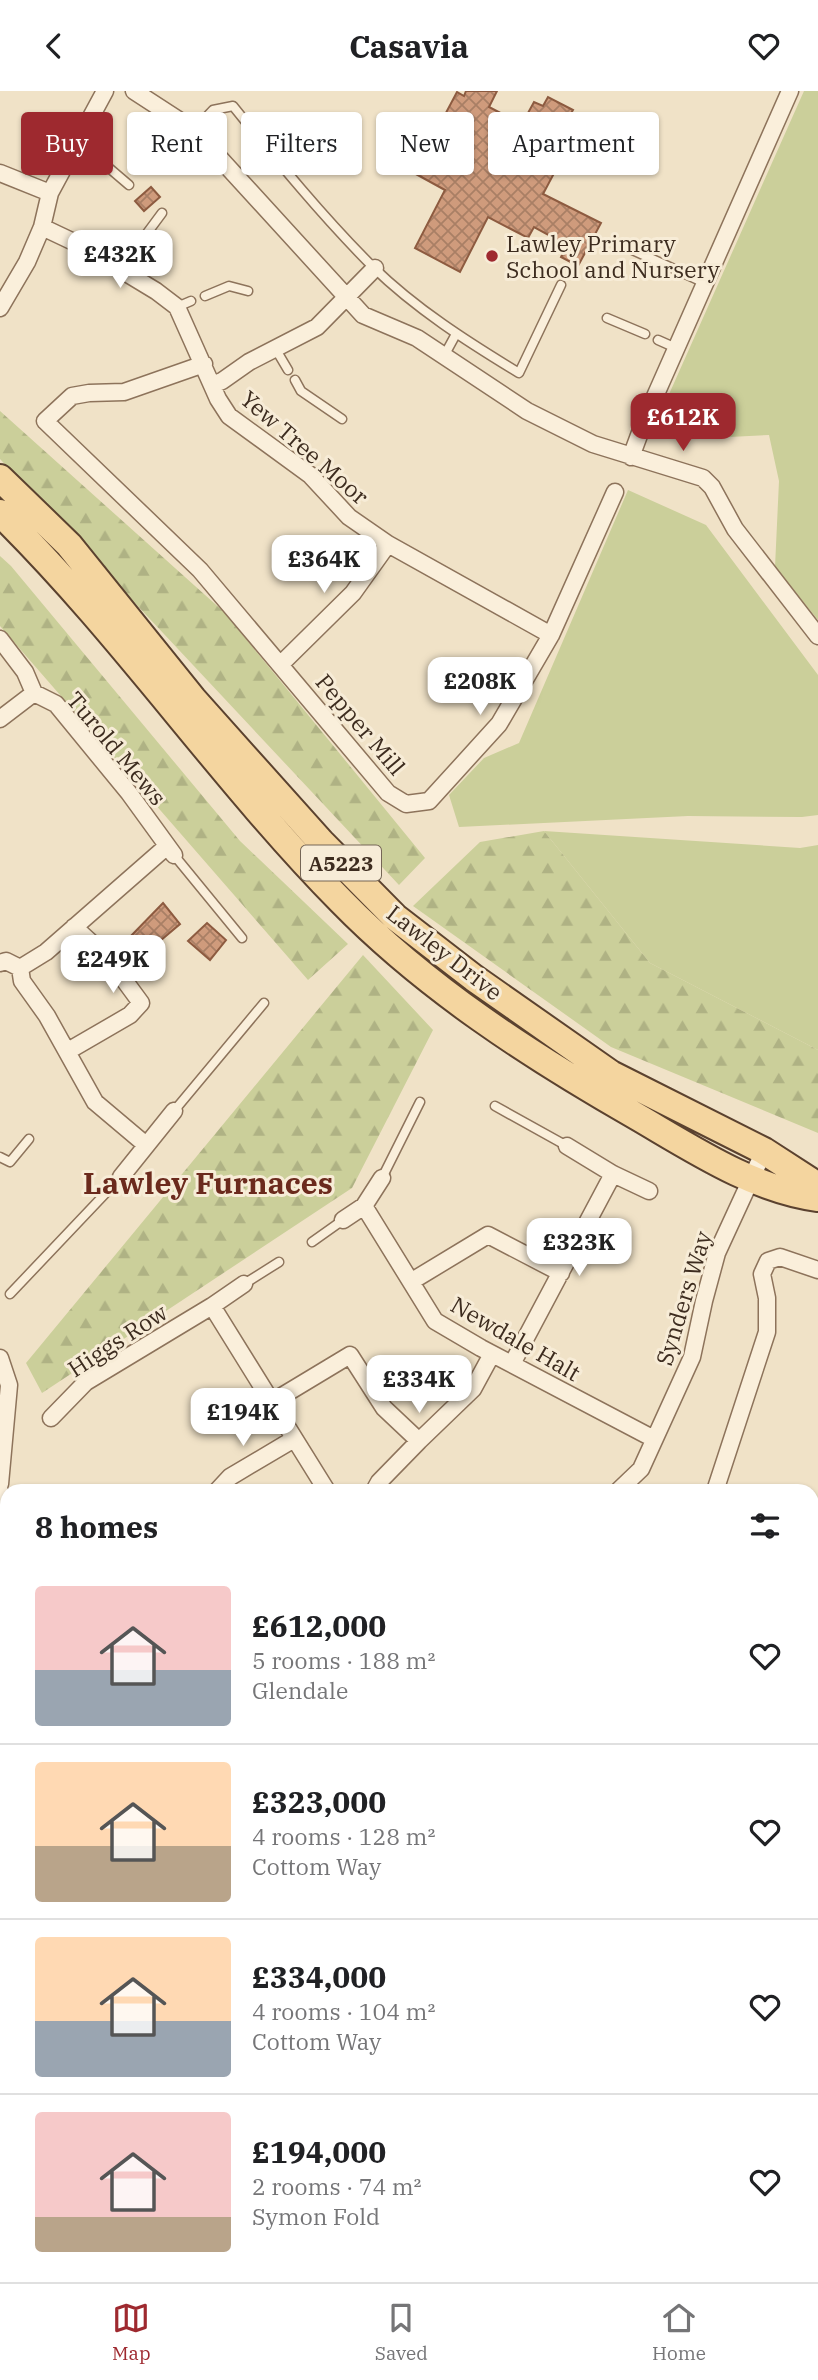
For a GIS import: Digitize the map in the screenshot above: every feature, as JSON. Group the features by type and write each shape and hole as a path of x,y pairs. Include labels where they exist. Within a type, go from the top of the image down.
{"main road":[{"name":"Lawley Drive","path":"0,478 69,545 193,699 320,842 395,916 474,978 611,1075 764,1150 818,1186"},
{"name":"Lawley Drive","path":"0,513 49,561 269,823 342,903 414,968 508,1036 618,1106 751,1178 793,1195 818,1198"}],"street":[{"path":"94,112 105,91"},
{"path":"134,91 166,112"},
{"path":"631,457 645,419 788,92"},
{"path":"227,167 363,316 417,338 527,411 593,444 703,478 712,487 735,529 818,636"},
{"path":"0,173 50,193"},
{"path":"0,308 27,262 42,227 50,193 60,175"},
{"name":"Yew Tree Moor","path":"42,227 80,245 156,291 184,304 212,385 229,416 310,475 349,517 388,544 551,635"},
{"path":"212,385 249,362 317,327 375,268"},
{"name":"Pepper Mill","path":"204,364 124,392 89,393 72,397 45,421 200,570 388,793 406,804 429,801 499,724 551,635 615,492"},
{"path":"281,664 353,593 388,544"},
{"name":"Turold Mews","path":"0,639 25,672 34,693 56,704 129,793 170,851"},
{"path":"0,719 34,693"},
{"path":"146,1145 95,1103 47,1016 6,960 46,952 170,851"},
{"path":"68,1051 130,1015 142,1003 108,958 74,927"},
{"path":"121,1177 174,1111"},
{"path":"567,1146 613,1174 649,1191"},
{"name":"Synders Way","path":"625,1484 640,1469 692,1357 717,1253 764,1150"},
{"path":"512,1364 613,1174"},
{"path":"343,1220 365,1206 382,1178"},
{"name":"Newdale Halt","path":"365,1206 435,1321 654,1439"},
{"path":"412,1281 488,1235 561,1273"},
{"path":"717,1484 767,1332 767,1298 762,1274 768,1261 780,1257 818,1270"},
{"name":"Higgs Row","path":"51,1418 86,1382 244,1284"},
{"path":"212,1306 323,1484"},
{"path":"378,1484 474,1389 492,1354"},
{"path":"272,1402 350,1355 384,1408 419,1441"},
{"path":"0,1358 9,1385 0,1484"},
{"path":"224,1484 230,1477 294,1439"}],"lane":[{"path":"211,112 233,106 296,184 375,268 456,334 519,373 561,285"},
{"path":"113,171 129,185"},
{"path":"142,240 162,213"},
{"path":"617,243 705,283"},
{"path":"121,270 134,252"},
{"path":"205,296 229,286 247,291"},
{"path":"607,318 645,334"},
{"path":"444,356 456,334"},
{"path":"658,340 676,348"},
{"path":"275,348 288,370"},
{"path":"295,380 301,391 342,419"},
{"path":"170,851 242,938"},
{"path":"174,1111 264,1003"},
{"path":"382,1178 420,1102"},
{"path":"495,1106 567,1146"},
{"path":"0,1157 10,1162 29,1139"},
{"path":"10,1294 121,1177"},
{"path":"312,1242 343,1220"},
{"name":"Higgs Row","path":"244,1284 279,1262"}],"green space":[{"path":"804,91 818,91 818,620 775,567 779,481 769,435 690,439 666,401"},
{"path":"0,411 224,612 425,858 399,885 0,459"},
{"path":"628,490 706,525 818,675 818,815 688,816 459,827 449,795 484,758 519,743"},
{"path":"0,556 240,841 348,944 308,980 0,626"},
{"path":"544,831 800,848 818,845 818,1050 650,963"},
{"path":"544,831 650,963 818,1050 818,1133 611,1047 413,906 480,842"},
{"path":"363,955 433,1030 352,1188 42,1393 26,1363"}],"building":[{"path":"466,91 497,91 489,107 499,112 488,112 488,175 553,175 543,194 601,223 578,266 561,257 567,245 534,227 528,238 488,217 460,272 415,248 445,190 418,175 474,175 474,112 446,112 457,92 464,96"},
{"path":"548,97 573,110 529,112 534,102 543,106"},
{"path":"151,187 160,197 144,211 135,201"},
{"path":"163,903 180,924 147,952 129,938"},
{"path":"207,923 226,940 210,960 188,941"}],"place":[{"name":"Lawley Primary School and Nursery","path":"492,256"}],"district":[{"name":"Lawley Furnaces","path":"208,1182"}]}
